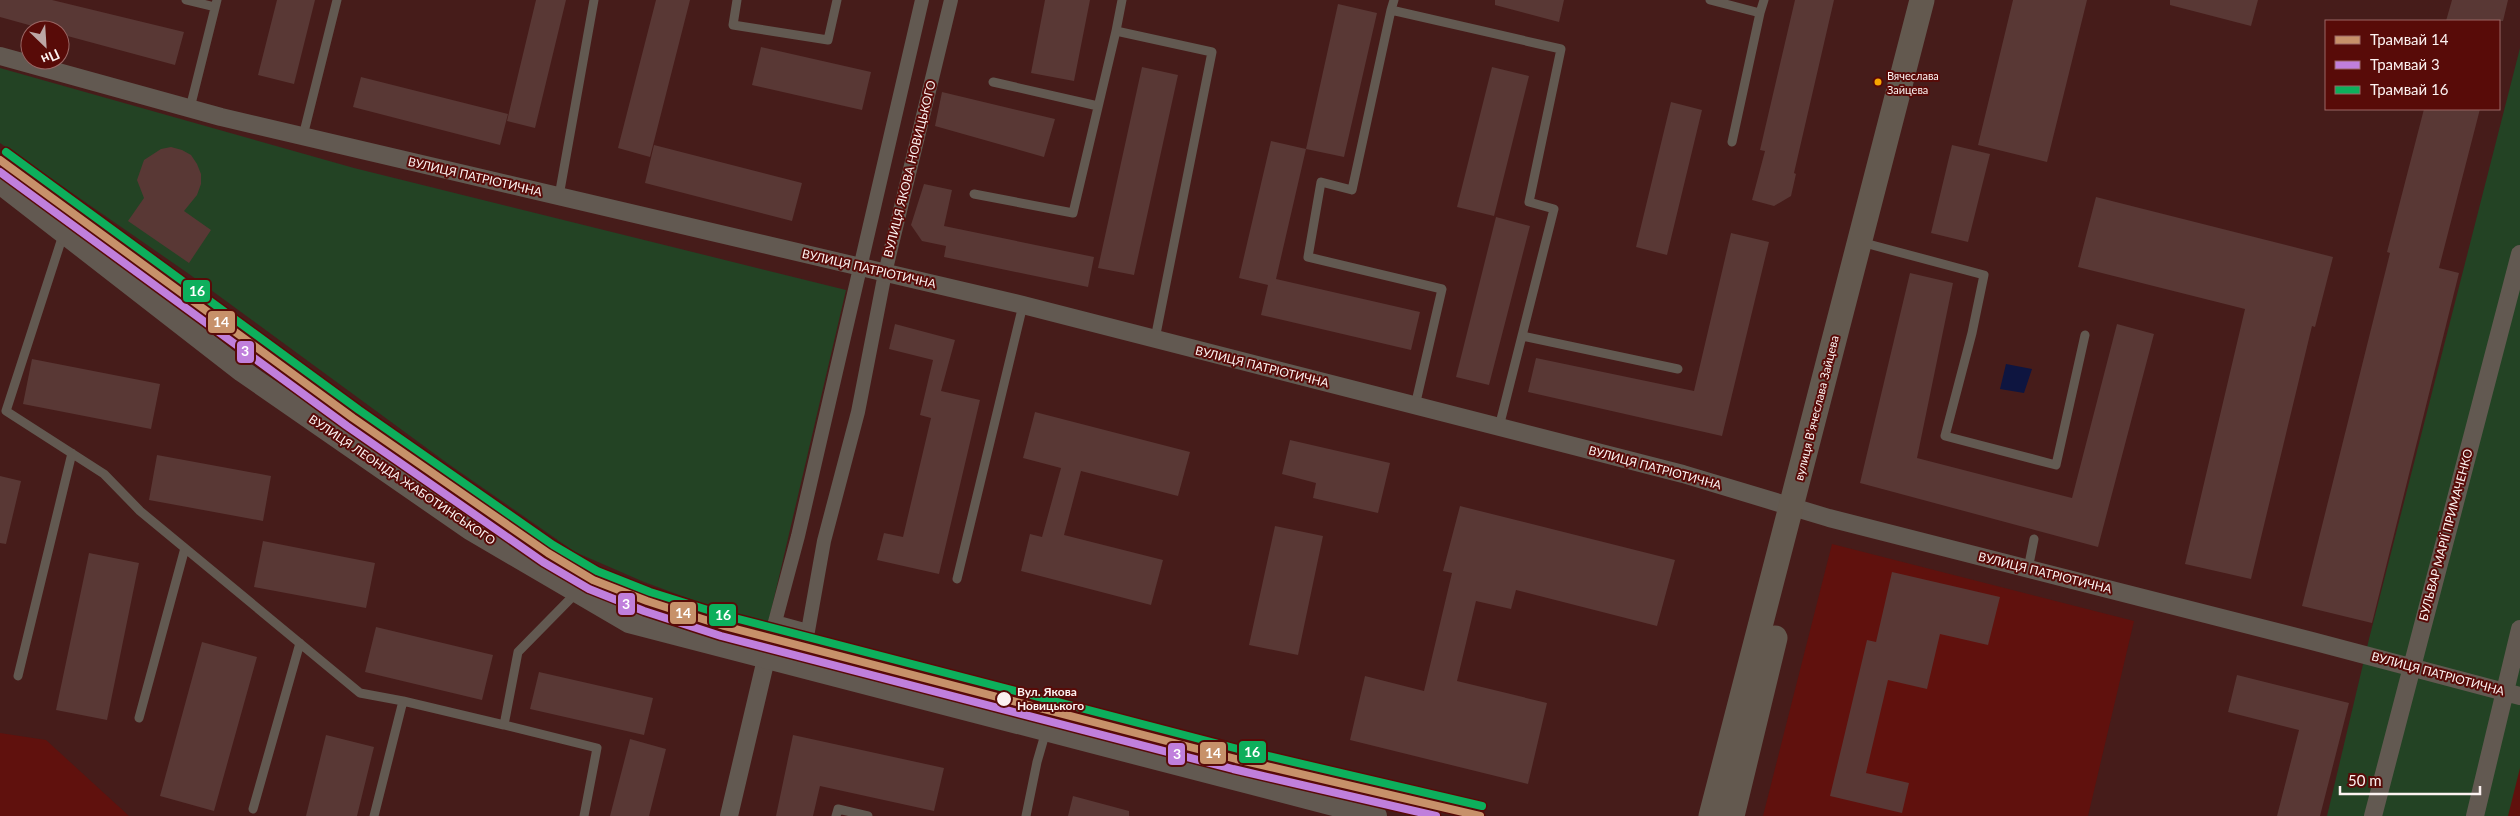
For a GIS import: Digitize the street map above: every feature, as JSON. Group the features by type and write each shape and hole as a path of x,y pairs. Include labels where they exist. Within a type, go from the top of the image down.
{"main road":[{"name":"вулиця Вʼячеслава Зайцева","path":"1732,816 1798,509 1922,0"},
{"name":"вулиця Вʼячеслава Зайцева","path":"1711,816 1872,245 1934,0"}],"street":[{"name":"ВУЛИЦЯ ЯКОВА НОВИЦЬКОГО","path":"729,816 775,622 798,536 922,0"},
{"name":"ВУЛИЦЯ ЯКОВА НОВИЦЬКОГО","path":"798,667 808,631 824,540 858,412 885,273 951,0"},
{"name":"ВУЛИЦЯ ПАТРІОТИЧНА","path":"0,56 190,108 303,136 1023,305 1684,474 1798,509 2512,694"},
{"name":"ВУЛИЦЯ ЛЕОНІДА ЖАБОТИНСЬКОГО","path":"0,183 250,377 470,529 629,622 1376,816"},
{"name":"БУЛЬВАР МАРІЇ ПРИМАЧЕНКО","path":"2373,816 2520,254"},
{"path":"775,622 808,631"},
{"path":"2475,816 2512,694 2520,629"}],"lane":[{"path":"186,0 216,3 190,108"},
{"path":"303,136 337,0"},
{"path":"559,196 594,0"},
{"path":"737,0 733,26 828,40 837,0"},
{"path":"974,194 1073,214 1122,0"},
{"path":"1394,0 1352,190 1321,182 1308,257 1442,289 1415,406"},
{"path":"1710,0 1760,13"},
{"path":"1732,142 1764,0"},
{"path":"1391,10 1561,49 1529,202 1554,209 1499,427"},
{"path":"1116,31 1212,52 1155,339"},
{"path":"993,82 1098,106"},
{"path":"64,232 3,410 104,474 140,511 360,693 403,701 597,748 584,816"},
{"path":"1872,245 1984,275 1972,333 1945,436 2056,465 2085,335"},
{"path":"957,579 1023,305"},
{"path":"1522,336 1678,369"},
{"path":"18,676 72,453"},
{"path":"2028,569 2034,539"},
{"path":"139,718 185,548"},
{"path":"504,725 518,652 578,592"},
{"path":"254,809 300,643"},
{"path":"374,816 403,701"},
{"path":"1026,816 1036,762 1046,731"},
{"path":"836,816 838,809 868,816"}],"shaded area":[{"path":"2006,364 2032,369 2024,393 2000,389"},
{"path":"1832,544 2134,621 2088,816 1763,816"},
{"path":"2520,724 2520,816 2495,816"},
{"path":"0,733 46,740 129,816 0,816"}],"green space":[{"path":"2520,48 2520,768 2508,816 2327,816 2369,639"},
{"path":"0,68 354,168 846,290 768,624 712,607 644,582 575,552 447,463 189,274 0,143"}],"building":[{"path":"0,0 52,0 184,32 175,65 70,37 70,20 20,20 20,23 0,17"},
{"path":"277,0 315,0 294,84 258,75"},
{"path":"536,0 566,0 535,128 507,121"},
{"path":"656,0 690,0 650,157 618,148"},
{"path":"1045,0 1090,0 1074,81 1031,73"},
{"path":"1495,0 1564,0 1559,22 1495,5"},
{"path":"1795,0 1834,0 1794,173 1796,174 1791,196 1774,206 1752,200 1765,151 1760,150"},
{"path":"2013,0 2087,0 2047,162 1978,145"},
{"path":"2170,0 2258,0 2251,26 2170,5"},
{"path":"2452,0 2508,0 2503,21 2446,20"},
{"path":"1338,4 1377,13 1344,157 1306,149"},
{"path":"761,47 871,72 862,110 752,85"},
{"path":"1142,67 1178,75 1134,275 1098,268"},
{"path":"1492,67 1529,76 1494,216 1457,207"},
{"path":"361,77 508,114 500,145 353,107"},
{"path":"942,92 1055,119 1044,157 935,126"},
{"path":"1671,102 1702,110 1667,255 1636,247"},
{"path":"2424,110 2480,110 2439,268 2459,273 2372,623 2302,606 2390,253 2387,252"},
{"path":"1271,141 1306,149 1276,279 1420,312 1411,350 1261,315 1268,285 1239,278"},
{"path":"654,145 802,183 792,221 645,183"},
{"path":"1952,145 1990,154 1968,242 1931,233"},
{"path":"171,147 191,155 201,174 201,184 197,195 184,211 211,230 189,263 128,221 144,198 137,180 144,160 161,149"},
{"path":"924,184 952,190 944,226 1094,257 1088,287 944,257 946,246 922,241 911,225"},
{"path":"2096,197 2333,257 2315,327 2312,326 2251,579 2185,564 2245,309 2078,267"},
{"path":"1496,217 1530,226 1489,385 1456,377"},
{"path":"1731,233 1769,242 1722,436 1528,392 1536,358 1694,391"},
{"path":"1910,273 1953,283 1917,458 2072,498 2117,324 2154,334 2098,547 1860,483"},
{"path":"895,324 955,340 941,391 980,400 939,574 877,560 884,533 903,537 931,418 920,415 933,360 889,349"},
{"path":"32,359 160,384 151,429 23,404"},
{"path":"1035,412 1190,452 1178,496 1081,471 1064,535 1163,560 1151,605 1021,571 1030,534 1042,537 1061,468 1023,458"},
{"path":"1290,440 1390,463 1378,513 1313,498 1316,483 1282,474"},
{"path":"157,455 271,476 263,521 149,500"},
{"path":"0,476 21,481 6,544 0,543"},
{"path":"1460,506 1675,560 1657,626 1516,590 1511,609 1476,601 1457,681 1547,703 1528,784 1350,740 1365,676 1424,691 1452,573 1443,571"},
{"path":"1275,526 1323,536 1298,655 1249,645"},
{"path":"263,541 375,563 366,608 254,587"},
{"path":"89,553 139,563 107,720 56,710"},
{"path":"1892,572 2000,597 1988,645 1940,634 1927,689 1888,680 1866,773 1909,783 1902,813 1830,796 1867,640 1876,642"},
{"path":"376,627 493,655 482,700 365,672"},
{"path":"202,642 257,657 214,811 160,796"},
{"path":"539,672 653,698 644,735 530,709"},
{"path":"2237,675 2349,703 2320,816 2277,816 2299,730 2228,712"},
{"path":"326,735 374,747 357,816 306,816"},
{"path":"793,735 944,768 934,811 820,786 813,816 776,816"},
{"path":"630,739 666,749 649,816 610,816"},
{"path":"1073,796 1129,811 1129,816 1068,816"}],"tram line":[{"name":"16","path":"6,152 359,410 553,545 597,571 650,592 727,616 1238,749 1482,806"},
{"name":"14","path":"0,160 353,418 548,553 593,580 647,601 724,626 1236,759 1480,816"},
{"name":"3","path":"0,172 347,426 543,562 589,589 644,611 721,636 1233,769 1436,816"}],"place":[{"name":"Вячеслава Зайцева","path":"1878,82"},
{"name":"Вул. Якова Новицького","path":"1004,699"}]}
